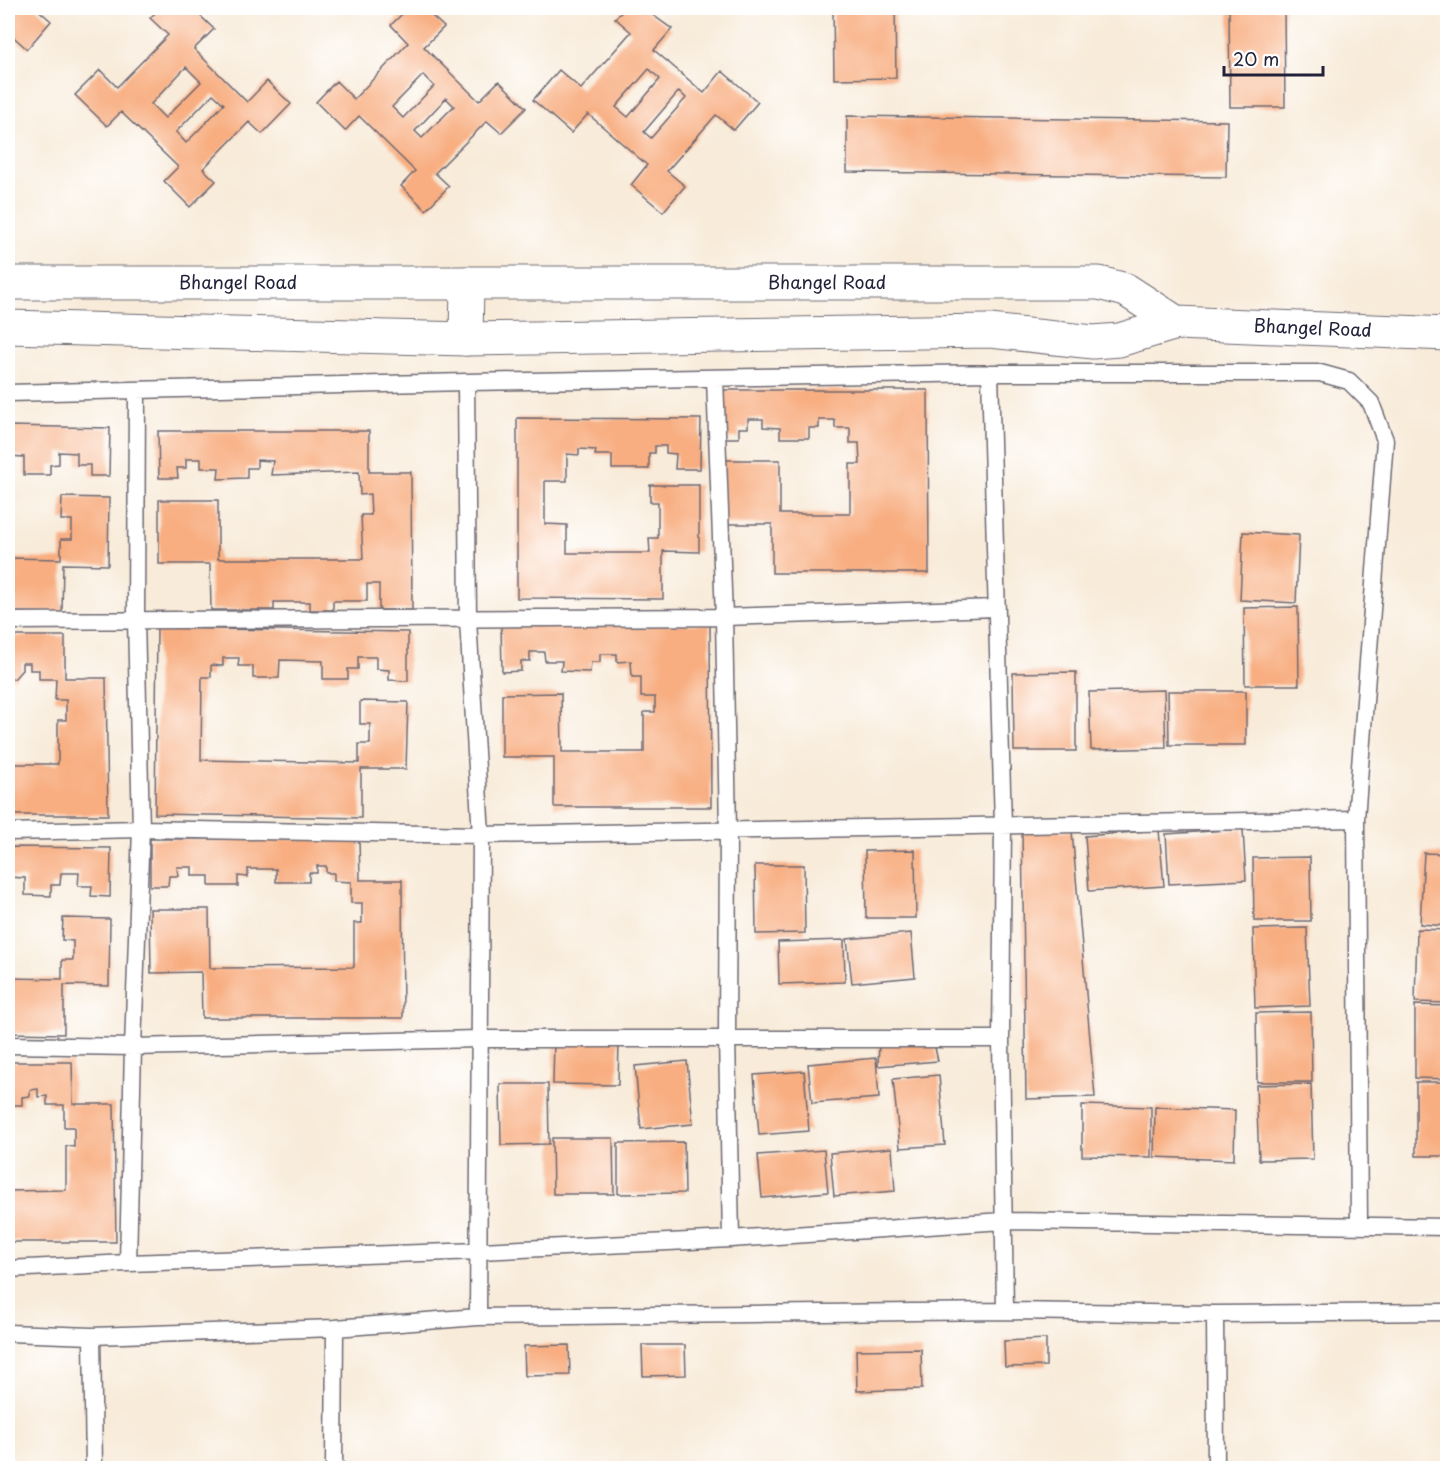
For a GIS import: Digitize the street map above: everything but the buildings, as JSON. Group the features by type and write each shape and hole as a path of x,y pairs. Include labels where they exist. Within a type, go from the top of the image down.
{"street":[{"name":"Bhangel Road","path":"8,283 1099,283 1126,290 1177,323"},
{"path":"466,339 467,283"},
{"path":"990,331 991,283"},
{"name":"Bhangel Road","path":"8,327 466,339 990,331 1093,342 1119,340 1177,323 1448,334"}],"lane":[{"path":"990,373 1003,825 1001,1039 1005,1311"},
{"path":"8,393 990,373 1320,373 1349,381 1371,402 1385,440 1356,819 1359,1224"},
{"path":"715,379 724,617 728,831 727,1037 731,1239"},
{"path":"466,382 468,620 481,835 478,1317"},
{"path":"128,1263 132,1047 141,829 136,619 137,391"},
{"path":"8,621 724,617 996,608"},
{"path":"8,832 141,829 481,835 1356,819"},
{"path":"8,1045 132,1047 479,1039 727,1037 1001,1039"},
{"path":"8,1269 731,1239 1003,1221 1448,1227"},
{"path":"8,1333 92,1336 335,1328 478,1317 1005,1311 1215,1314 1448,1312"},
{"path":"1215,1314 1216,1468"},
{"path":"334,1468 335,1328"},
{"path":"92,1336 94,1468"}]}
